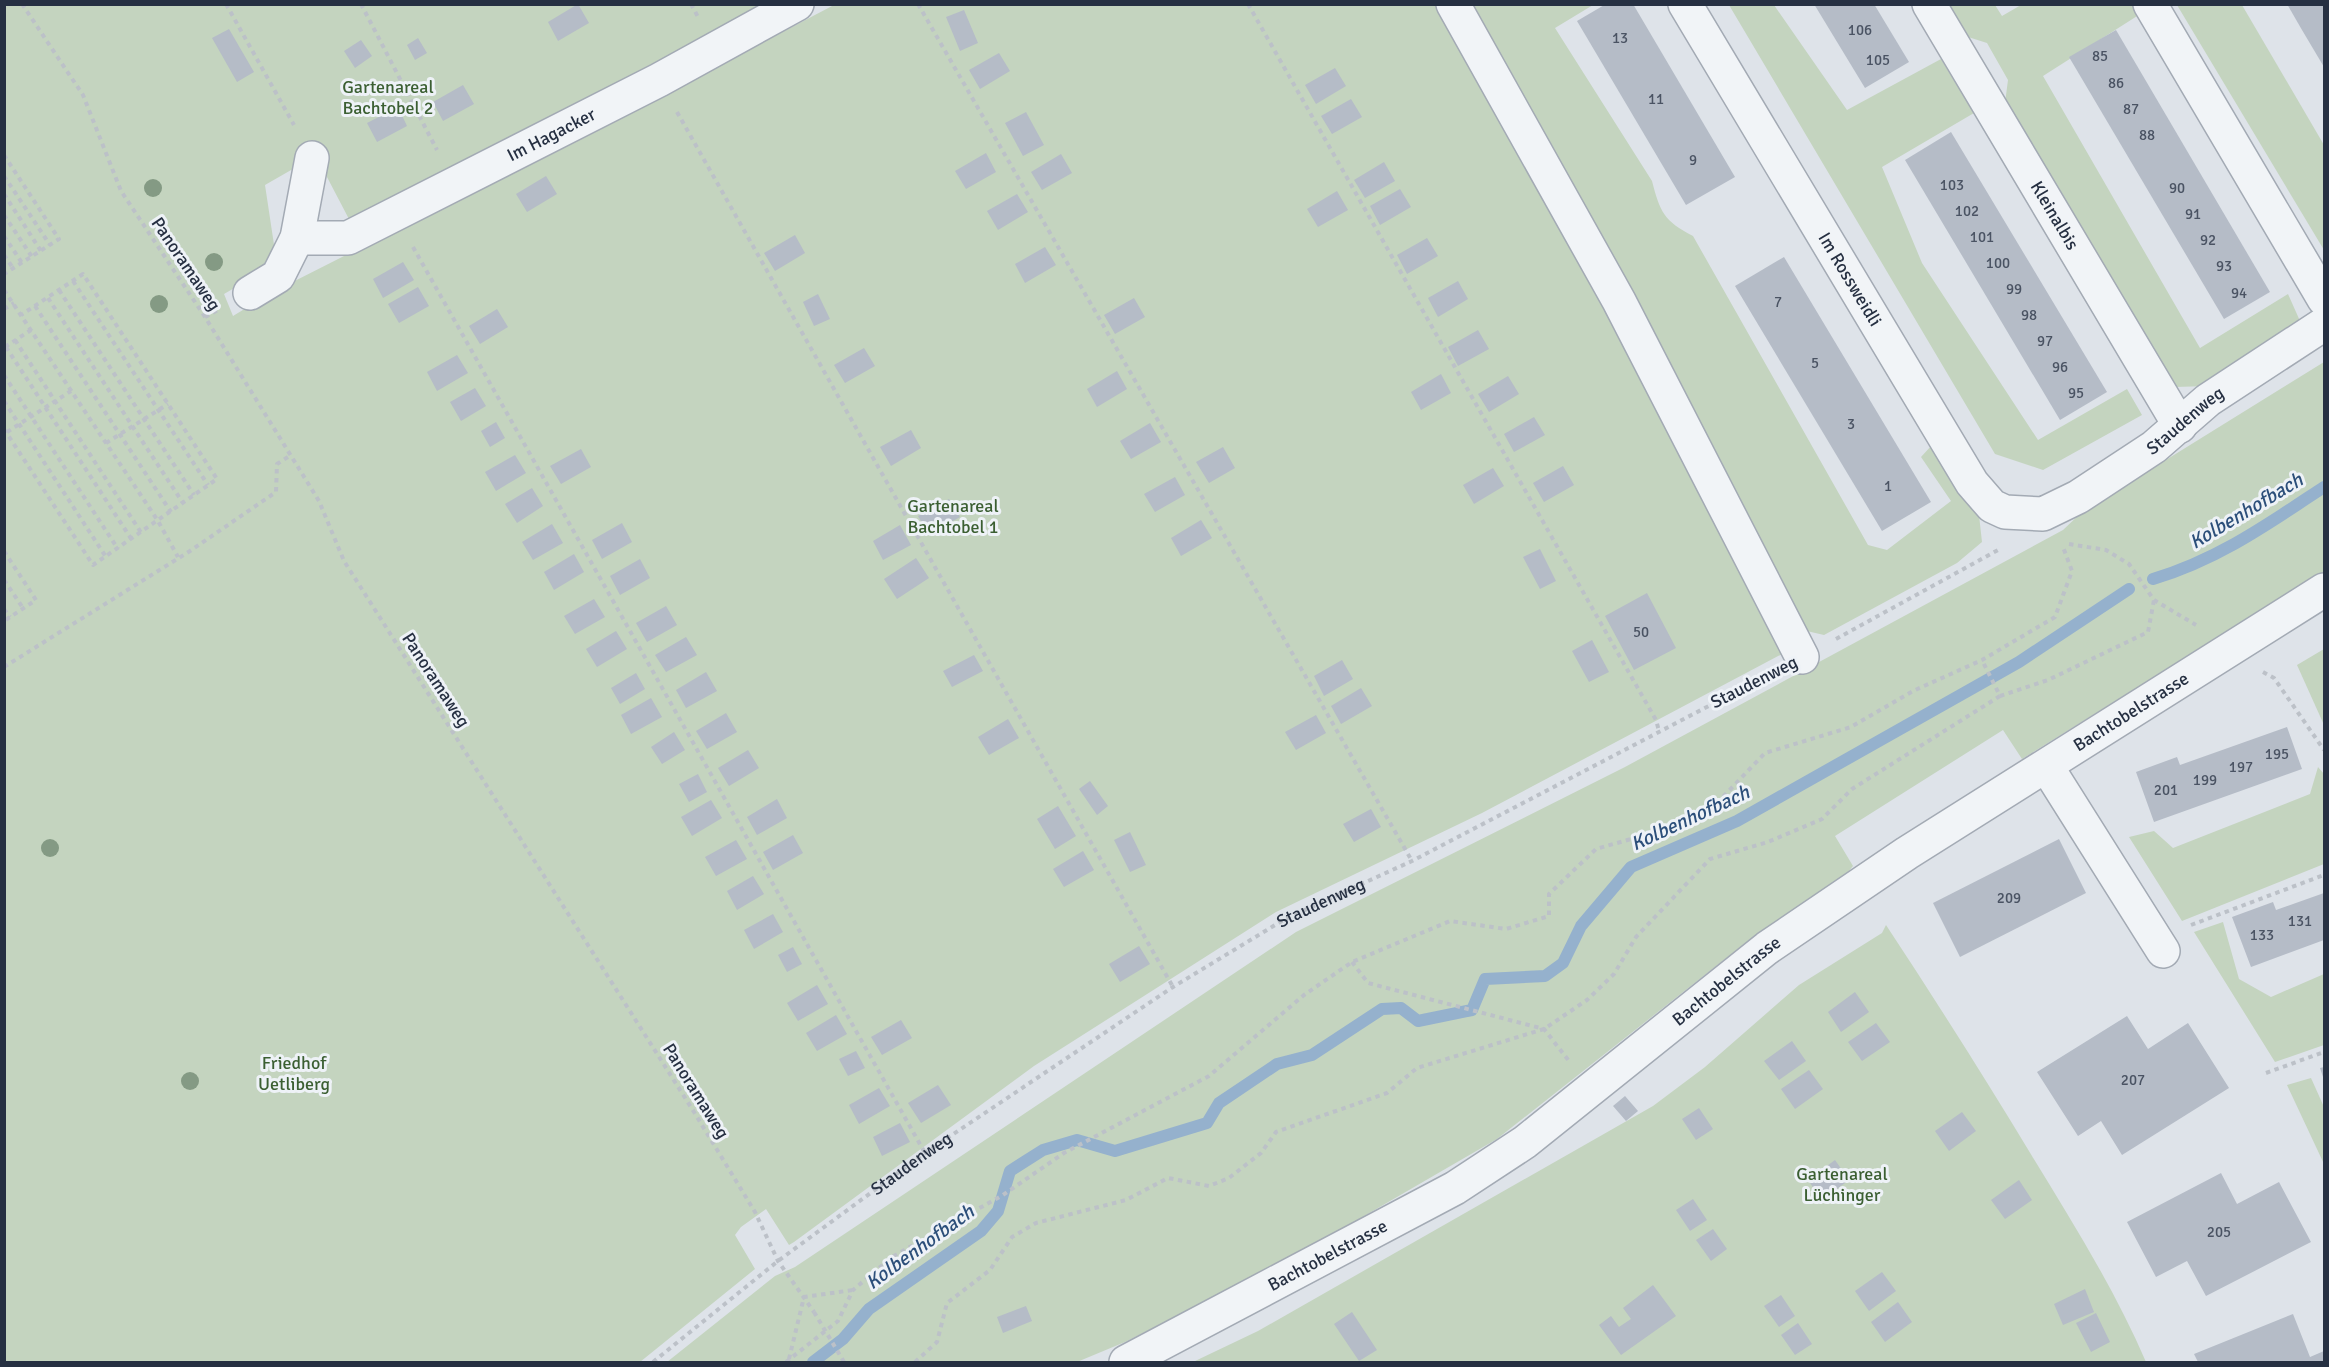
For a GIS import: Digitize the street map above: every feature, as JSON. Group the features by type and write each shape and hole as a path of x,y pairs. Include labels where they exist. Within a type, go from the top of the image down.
{"street":[{"name":"Im Hagacker","path":"297,238 348,238 453,182 659,80 797,4"},
{"path":"1453,4 1619,301 1802,657"},
{"name":"Im Rossweidli","path":"1685,4 1972,483 1992,506 2005,512 2043,514"},
{"name":"Kleinalbis","path":"1929,4 2180,426"},
{"path":"2150,4 2325,299"},
{"path":"237,300 278,276 297,238 312,158"},
{"name":"Staudenweg","path":"2043,514 2078,497 2154,447 2208,400 2325,324"},
{"name":"Bachtobelstrasse","path":"1126,1362 1455,1188 1525,1142 1767,948 1907,853 2325,590"},
{"path":"2047,767 2163,951"}],"path":[{"name":"Panoramaweg","path":"22,4 83,95 121,191 205,317 319,501 344,561 694,1112 755,1212 778,1261 814,1312 844,1362"},
{"path":"225,4 312,158"},
{"path":"361,4 453,182"},
{"path":"918,4 1412,861"},
{"path":"1248,4 1656,720 1659,731"},
{"path":"659,80 1173,987"},
{"path":"4,155 59,239 4,274"},
{"path":"14,169 4,175 50,245"},
{"path":"4,194 41,251"},
{"path":"4,215 32,257"},
{"path":"394,215 925,1153"},
{"path":"4,236 22,263"},
{"path":"4,255 13,268"},
{"path":"21,315 83,274 217,478 142,534 93,565 6,431 71,391"},
{"path":"73,281 208,485"},
{"path":"4,290 158,521 178,557"},
{"path":"59,290 194,496"},
{"path":"48,298 183,503"},
{"path":"205,317 237,300"},
{"path":"4,309 14,303"},
{"path":"35,306 171,512"},
{"path":"31,330 5,347 132,540"},
{"path":"15,340 142,534"},
{"path":"4,375 117,549"},
{"path":"4,401 106,557"},
{"path":"106,443 168,404"},
{"path":"4,667 276,492 278,464 291,455"},
{"path":"788,1362 838,1321 853,1290 892,1257 1003,1195 1064,1153 1209,1076 1304,995 1352,962 1450,921 1506,929 1549,916 1549,894 1596,849 1673,827 1720,800 1765,753 1851,728 1913,691 1982,660 2055,617 2072,571 2060,543 2106,550 2128,564 2154,600 2214,635 2229,650 2274,678 2325,750"},
{"name":"Staudenweg","path":"653,1362 778,1261 925,1153 1173,987 1285,919 1412,861 1802,657 2003,547"},
{"path":"4,551 36,600 4,621"},
{"path":"4,580 23,608"},
{"path":"915,1362 936,1342 947,1303 990,1270 1012,1237 1036,1223 1126,1200 1168,1178 1209,1186 1229,1178 1260,1153 1276,1132 1387,1093 1417,1068 1544,1029 1587,1000 1614,974 1636,937 1710,859 1768,842 1822,819 1852,789 2000,696 2048,680 2148,632 2154,600"},
{"path":"4,609 10,617"},
{"path":"1982,660 2000,696"},
{"path":"2190,925 2325,874"},
{"path":"1352,962 1368,982 1544,1029 1592,1090"},
{"path":"2266,1073 2325,1052"},
{"path":"788,1362 804,1298 853,1290"}],"green space":[{"name":"Gartenareal Bachtobel 1","path":"5,5 767,5 350,221 316,156 265,185 276,258 264,271 224,294 233,316 269,294 666,93 834,5 1439,5 1636,359 1784,653 1482,813 1276,912 1034,1066 789,1245 766,1209 741,1227 735,1235 755,1269 640,1362 5,1362"},
{"path":"1460,5 1593,5 1555,28 1652,181 1661,208 1669,220 1693,236 1868,545 1887,550 1951,501 1921,457 1932,445 1979,515 1982,542 1957,563 1824,635 1794,628"},
{"path":"1729,5 1774,5 1847,110 1941,59 1974,113 1882,167 1922,263 2038,440 2127,389 2142,415 2043,470 1995,454"},
{"path":"1946,5 1995,5 2002,16 2021,5 2140,5 2145,11 2043,76 2200,348 2288,294 2304,330 2210,386 2174,387 2005,103 2008,80 1987,43 1965,36"},
{"path":"2177,5 2242,5 2324,145 2324,250"},
{"path":"2324,362 2324,572 2022,759 2003,730 1835,836 1853,866 1848,872 1744,944 1497,1139 1290,1259 1125,1342 1077,1362 667,1362 775,1276 795,1267 1296,932 1625,767 2063,530 2082,512"},
{"path":"2324,649 2324,725 2297,665"},
{"path":"2318,767 2324,774 2324,864 2182,921 2129,837 2154,831 2173,848 2310,794"},
{"path":"2223,922 2239,979 2271,997 2324,974 2324,1045 2275,1062 2194,932"},
{"name":"Gartenareal Lüchinger","path":"1886,925 1942,1011 2078,1232 2121,1309 2146,1362 1193,1362 1258,1331 1653,1106 1705,1067 1799,985 1882,933"},
{"path":"2311,1078 2324,1107 2324,1164 2287,1085"}],"building":[{"path":"578,4 589,23 558,41 548,22"},
{"path":"1606,4 1633,4 1735,177 1686,205 1577,21"},
{"path":"1814,4 1874,4 1909,62 1865,88"},
{"path":"2287,4 2324,4 2324,67 2302,30"},
{"path":"964,10 978,43 960,51 946,17"},
{"path":"229,29 254,72 237,82 212,38"},
{"path":"2116,30 2270,292 2224,319 2069,57"},
{"path":"418,38 427,53 415,60 407,45"},
{"path":"361,40 372,56 355,68 344,51"},
{"path":"999,53 1010,71 980,89 969,70"},
{"path":"1335,68 1346,86 1316,104 1305,85"},
{"path":"463,85 474,104 443,121 433,102"},
{"path":"1351,99 1362,117 1332,134 1321,116"},
{"path":"398,107 407,126 377,142 367,123"},
{"path":"1026,112 1044,145 1023,156 1005,123"},
{"path":"1951,132 2107,392 2060,420 1905,160"},
{"path":"986,153 996,172 966,189 955,171"},
{"path":"1061,154 1072,173 1042,190 1031,172"},
{"path":"1384,162 1395,181 1365,198 1354,180"},
{"path":"546,176 557,194 527,212 516,194"},
{"path":"1400,189 1411,207 1380,225 1370,206"},
{"path":"1337,191 1348,210 1318,227 1307,209"},
{"path":"1017,194 1028,212 998,230 987,211"},
{"path":"795,235 805,253 775,271 764,253"},
{"path":"1427,238 1438,256 1407,274 1397,255"},
{"path":"1045,247 1056,265 1025,283 1015,264"},
{"path":"1784,257 1931,502 1882,531 1735,286"},
{"path":"403,262 414,280 383,298 373,279"},
{"path":"1458,281 1468,299 1438,317 1428,298"},
{"path":"418,287 429,306 399,323 388,304"},
{"path":"818,294 830,319 814,326 803,302"},
{"path":"1134,298 1145,317 1115,334 1104,315"},
{"path":"497,309 508,327 480,344 469,326"},
{"path":"1478,330 1489,349 1458,366 1448,347"},
{"path":"864,348 875,366 845,383 834,365"},
{"path":"457,355 468,373 437,391 427,372"},
{"path":"1117,371 1127,389 1097,407 1087,389"},
{"path":"1441,374 1451,393 1421,410 1411,392"},
{"path":"1508,376 1519,394 1489,412 1478,394"},
{"path":"475,388 486,406 461,421 450,402"},
{"path":"1534,417 1545,435 1514,452 1504,434"},
{"path":"496,422 505,438 490,447 481,431"},
{"path":"1150,423 1161,442 1131,459 1120,441"},
{"path":"911,430 921,448 891,466 880,447"},
{"path":"1223,447 1235,468 1209,483 1196,462"},
{"path":"581,449 591,467 561,484 550,466"},
{"path":"515,455 526,473 496,491 485,472"},
{"path":"1563,466 1574,485 1544,502 1533,483"},
{"path":"1493,468 1504,486 1474,504 1463,485"},
{"path":"1175,477 1185,495 1155,512 1144,494"},
{"path":"532,488 543,506 517,523 505,504"},
{"path":"949,499 960,517 929,535 918,516"},
{"path":"1201,520 1212,538 1181,556 1171,538"},
{"path":"622,523 632,542 602,559 592,540"},
{"path":"552,524 563,543 533,560 522,542"},
{"path":"900,525 911,545 883,560 873,541"},
{"path":"1540,549 1556,581 1540,589 1523,557"},
{"path":"574,554 584,572 554,590 544,572"},
{"path":"916,558 929,578 897,599 884,579"},
{"path":"640,559 650,578 620,595 610,576"},
{"path":"1647,593 1676,648 1634,670 1605,616"},
{"path":"594,599 605,617 575,634 564,616"},
{"path":"666,606 677,625 647,642 636,623"},
{"path":"616,631 627,649 597,667 586,649"},
{"path":"686,637 697,655 666,672 655,655"},
{"path":"1592,640 1609,672 1589,682 1572,651"},
{"path":"974,655 983,671 952,687 943,671"},
{"path":"1342,660 1353,679 1324,696 1314,676"},
{"path":"706,672 717,691 686,708 676,690"},
{"path":"636,673 645,689 620,704 611,688"},
{"path":"1361,688 1372,706 1341,724 1331,706"},
{"path":"651,698 662,717 631,734 621,715"},
{"path":"726,713 737,732 707,749 696,731"},
{"path":"1316,715 1326,733 1296,750 1285,732"},
{"path":"1008,719 1019,738 989,755 978,737"},
{"path":"2287,727 2302,769 2154,822 2136,772 2177,757 2180,765"},
{"path":"674,732 685,750 662,764 651,747"},
{"path":"748,750 759,768 729,786 718,768"},
{"path":"698,774 707,792 689,802 679,784"},
{"path":"1090,781 1108,806 1097,815 1079,789"},
{"path":"777,799 787,818 757,835 747,817"},
{"path":"711,800 722,818 692,836 681,817"},
{"path":"1058,806 1076,836 1055,849 1037,819"},
{"path":"1371,809 1381,827 1354,842 1343,824"},
{"path":"1130,832 1146,865 1130,872 1114,840"},
{"path":"793,835 803,853 773,870 763,852"},
{"path":"2059,839 2086,893 1960,957 1933,903"},
{"path":"736,840 747,859 716,876 705,857"},
{"path":"1083,851 1094,870 1064,887 1053,869"},
{"path":"753,876 764,894 737,910 727,891"},
{"path":"2324,893 2324,940 2251,967 2232,917 2273,902 2276,910"},
{"path":"773,914 783,932 754,949 744,930"},
{"path":"1139,946 1150,964 1120,982 1109,964"},
{"path":"793,947 802,964 787,972 778,955"},
{"path":"817,985 828,1004 798,1021 787,1003"},
{"path":"1855,992 1869,1012 1841,1032 1828,1012"},
{"path":"836,1015 847,1034 817,1051 806,1033"},
{"path":"2127,1016 2148,1049 2188,1023 2229,1088 2122,1155 2101,1121 2078,1136 2037,1072"},
{"path":"901,1020 912,1038 882,1055 871,1037"},
{"path":"1876,1023 1890,1042 1862,1061 1848,1042"},
{"path":"1792,1041 1806,1061 1779,1080 1764,1061"},
{"path":"856,1051 865,1068 848,1076 839,1059"},
{"path":"2324,1067 2324,1080 2320,1068"},
{"path":"1809,1070 1823,1089 1795,1109 1781,1089"},
{"path":"938,1085 951,1105 921,1123 908,1103"},
{"path":"879,1088 890,1106 859,1124 849,1105"},
{"path":"1625,1096 1638,1111 1626,1121 1613,1106"},
{"path":"1699,1108 1713,1129 1696,1140 1682,1119"},
{"path":"1962,1112 1976,1131 1949,1151 1935,1131"},
{"path":"900,1123 910,1142 882,1156 873,1137"},
{"path":"1835,1160 1849,1180 1822,1200 1808,1180"},
{"path":"2221,1173 2237,1204 2279,1182 2311,1242 2206,1296 2187,1261 2156,1277 2127,1222"},
{"path":"2019,1180 2032,1200 2005,1219 1991,1200"},
{"path":"1693,1199 1707,1220 1690,1231 1676,1210"},
{"path":"1713,1229 1727,1249 1711,1261 1696,1240"},
{"path":"1882,1272 1896,1291 1869,1311 1855,1291"},
{"path":"1653,1285 1676,1316 1621,1355 1599,1325 1611,1316 1619,1327 1631,1319 1623,1308"},
{"path":"2085,1289 2094,1312 2063,1325 2054,1304"},
{"path":"1781,1295 1795,1316 1779,1327 1764,1306"},
{"path":"1898,1302 1912,1322 1885,1342 1871,1322"},
{"path":"1026,1306 1032,1321 1003,1333 997,1317"},
{"path":"1352,1312 1377,1350 1359,1361 1334,1324"},
{"path":"2096,1313 2110,1342 2091,1352 2076,1323"},
{"path":"2293,1314 2310,1357 2324,1351 2324,1362 2198,1362 2194,1354"},
{"path":"1798,1323 1812,1344 1795,1355 1781,1335"}],"waterway":[{"name":"Kolbenhofbach","path":"2153,579 2221,551 2324,487"},
{"name":"Kolbenhofbach","path":"813,1362 843,1339 869,1309 981,1231 998,1211 1010,1171 1043,1150 1077,1140 1115,1151 1207,1123 1219,1103 1277,1064 1312,1055 1382,1009 1401,1008 1418,1021 1472,1010 1485,979 1545,976 1563,963 1581,926 1631,867 1737,821 2019,662 2129,589"}],"park label":[{"name":"Gartenareal Bachtobel 2","path":"388,97"},
{"name":"Friedhof Uetliberg","path":"294,1073"}]}
